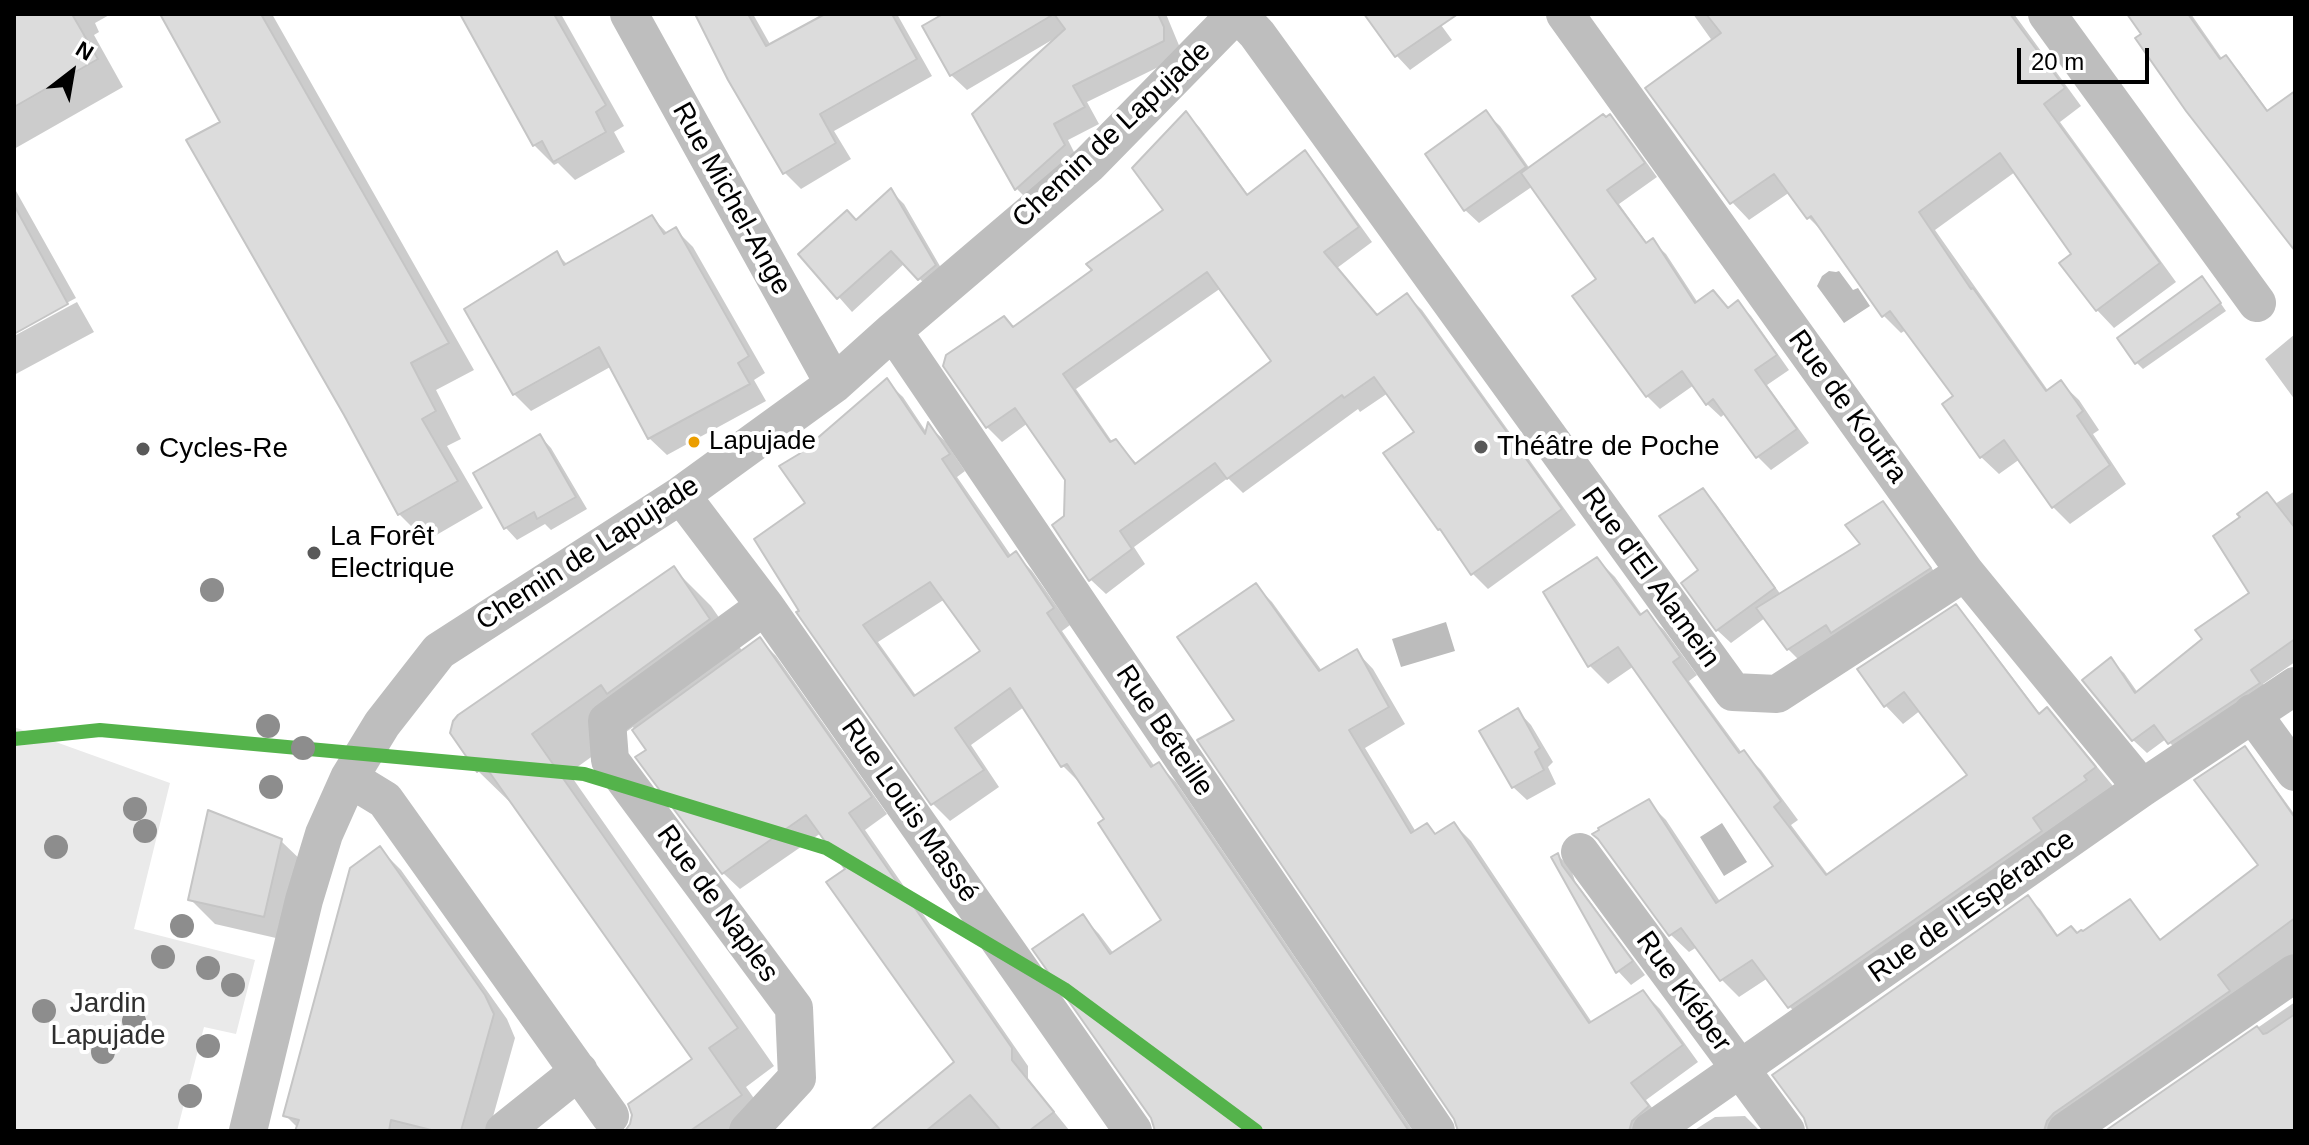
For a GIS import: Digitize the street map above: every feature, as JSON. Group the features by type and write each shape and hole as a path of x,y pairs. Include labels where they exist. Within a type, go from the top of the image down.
{"street":[{"name":"Rue Michel-Ange","path":"629,14 834,384"},
{"name":"Rue de Koufra","path":"1565,14 1965,572 2142,788"},
{"path":"2047,14 2257,303"},
{"name":"Chemin de Lapujade","path":"248,1131 304,900 324,834 349,778 382,724 439,651 681,495 834,384 1089,164 1221,20"},
{"name":"Rue d'El Alamein","path":"1221,20 1257,34 1733,692 1777,694 1965,572"},
{"name":"Rue Béteille","path":"893,331 1436,1131"},
{"name":"Rue Louis Massé","path":"681,495 765,606 1133,1131"},
{"name":"Rue de Naples","path":"748,1131 797,1078 794,1008 610,760 607,721 765,606"},
{"name":"Rue de l'Espérance","path":"1651,1131 2142,788 2295,686"},
{"path":"2252,713 2295,772"},
{"path":"349,778 385,800 610,1116"},
{"name":"Rue Kléber","path":"1580,852 1786,1131"},
{"path":"2066,1131 2295,973"},
{"path":"504,1131 579,1071"}],"green space":[{"name":"Jardin Lapujade","path":"14,727 170,783 134,929 255,960 236,1034 204,1027 177,1131 14,1131"}],"shaded area":[{"path":"1829,271 1839,271 1853,290 1858,288 1870,306 1844,323 1817,286"},
{"path":"1446,622 1455,651 1401,667 1392,639"},
{"path":"1722,823 1747,862 1724,876 1700,837"}],"building":[{"path":"14,14 72,14 98,59 14,107"},
{"path":"160,14 261,14 449,343 411,363 436,411 422,419 458,481 398,515 186,140 220,122"},
{"path":"460,14 554,14 606,105 596,112 606,132 553,162 542,141 533,146"},
{"path":"695,14 748,14 766,46 825,14 892,14 917,59 820,114 836,143 783,174 728,80"},
{"path":"943,14 1054,14 950,76 922,26"},
{"path":"1054,14 1158,14 1164,27 1164,41 1073,86 1085,107 1054,124 1065,145 1015,190 972,114 1065,29"},
{"path":"1364,14 1458,14 1395,57"},
{"path":"1706,14 2010,14 2065,88 2044,104 2160,263 2096,311 2059,263 2071,254 2000,153 1919,212 2046,391 2061,380 2083,411 2077,416 2110,465 2052,508 2004,440 1980,458 1942,404 1953,396 1890,311 1882,317 1811,216 1807,219 1774,174 1730,204 1645,88 1721,33"},
{"path":"2127,14 2188,14 2220,59 2226,55 2267,111 2295,91 2295,251 2186,111 2135,38 2141,34"},
{"path":"1486,110 1526,167 1464,211 1425,154"},
{"path":"1186,111 1247,195 1305,150 1359,227 1324,252 1377,315 1407,293 1562,509 1471,575 1383,453 1414,432 1374,377 1344,398 1342,395 1227,479 1215,463 1120,531 1132,549 1089,581 1052,525 1064,516 1065,480 1015,408 986,428 943,366 946,355 1004,316 1013,327 1092,270 1086,264 1163,210 1132,168","holes":["1207,272 1271,361 1135,464 1116,439 1110,442 1063,374"]},
{"path":"1603,114 1606,117 1610,114 1645,163 1607,190 1646,243 1653,238 1695,303 1713,290 1728,308 1738,300 1777,355 1755,370 1797,429 1756,458 1713,399 1706,405 1682,371 1646,397 1572,296 1596,279 1521,173"},
{"path":"891,188 936,265 918,280 891,251 837,299 798,254 847,210 856,220"},
{"path":"14,205 68,304 14,334"},
{"path":"652,215 664,234 676,227 749,356 738,363 750,384 648,439 599,347 513,395 464,309 557,251 564,265"},
{"path":"2202,276 2221,303 2135,364 2117,338"},
{"path":"887,378 925,434 928,422 950,454 942,459 976,510 1008,557 1016,551 1054,608 1047,613 1115,714 1151,767 1159,762 1409,1131 1155,1131 1151,1118 1032,949 1083,914 1110,954 1161,920 1098,823 1104,819 1067,764 1061,767 1010,688 955,728 984,770 931,805 796,612 799,611 754,539 805,503 779,466 799,454","holes":["930,582 980,651 914,696 863,625"]},
{"path":"540,434 576,497 537,519 534,512 504,529 473,473"},
{"path":"1703,488 1775,588 1716,631 1681,583 1698,570 1659,516"},
{"path":"2267,492 2295,528 2295,639 2251,670 2260,683 2168,744 2154,725 2132,741 2082,680 2111,657 2135,693 2202,639 2195,630 2249,593 2213,536"},
{"path":"1883,501 1931,568 1831,633 1826,625 1787,650 1756,608 1860,544 1845,525"},
{"path":"1597,557 1640,615 1647,610 1680,657 1673,662 1739,753 1744,750 1781,801 1774,807 1826,875 1967,775 1904,692 1884,707 1857,669 1956,604 2039,714 2047,707 2096,767 2084,776 2087,780 2033,818 2042,831 1788,1008 1752,960 1720,981 1681,928 1669,936 1592,834 1649,799 1716,903 1773,866 1618,647 1588,667 1543,592"},
{"path":"674,566 710,619 607,694 601,685 532,734 738,1028 709,1048 742,1095 690,1131 625,1131 632,1115 628,1104 692,1059 485,766 477,772 450,733 458,715"},
{"path":"1256,583 1319,671 1357,649 1389,707 1349,730 1411,833 1427,823 1435,834 1454,822 1589,1023 1643,990 1683,1045 1631,1083 1649,1106 1632,1121 1629,1131 1458,1131 1454,1119 1197,740 1234,720 1177,637"},
{"path":"760,637 872,797 849,813 1012,1048 1012,1060 1054,1112 1029,1131 1001,1131 970,1095 926,1131 870,1131 954,1062 826,882 845,869 806,815 722,874 635,757 646,750 632,730"},
{"path":"1518,708 1540,748 1535,752 1544,770 1512,788 1479,731"},
{"path":"2245,746 2295,818 2295,918 2218,975 2230,991 2054,1113 2044,1131 1808,1131 1804,1118 1772,1075 2028,895 2057,936 2071,926 2077,933 2083,931 2130,899 2160,940 2258,865 2194,780"},
{"path":"208,810 282,839 264,917 188,900"},
{"path":"380,846 485,995 494,1014 461,1131 435,1131 391,1120 389,1131 295,1131 299,1120 283,1116 350,868"},
{"path":"1558,853 1562,865 1633,961 1616,973 1551,857"},
{"path":"2295,1014 2295,1131 2105,1131 2257,1026 2263,1034 2267,1033"}],"transit line":[{"path":"14,739 100,730 584,774 826,848 1064,989 1256,1131"}],"place":[{"name":"Lapujade","path":"694,442"},
{"name":"Théâtre de Poche","path":"1481,447"},
{"name":"Cycles-Re","path":"143,449"},
{"name":"La Forêt Electrique","path":"314,553"}]}
